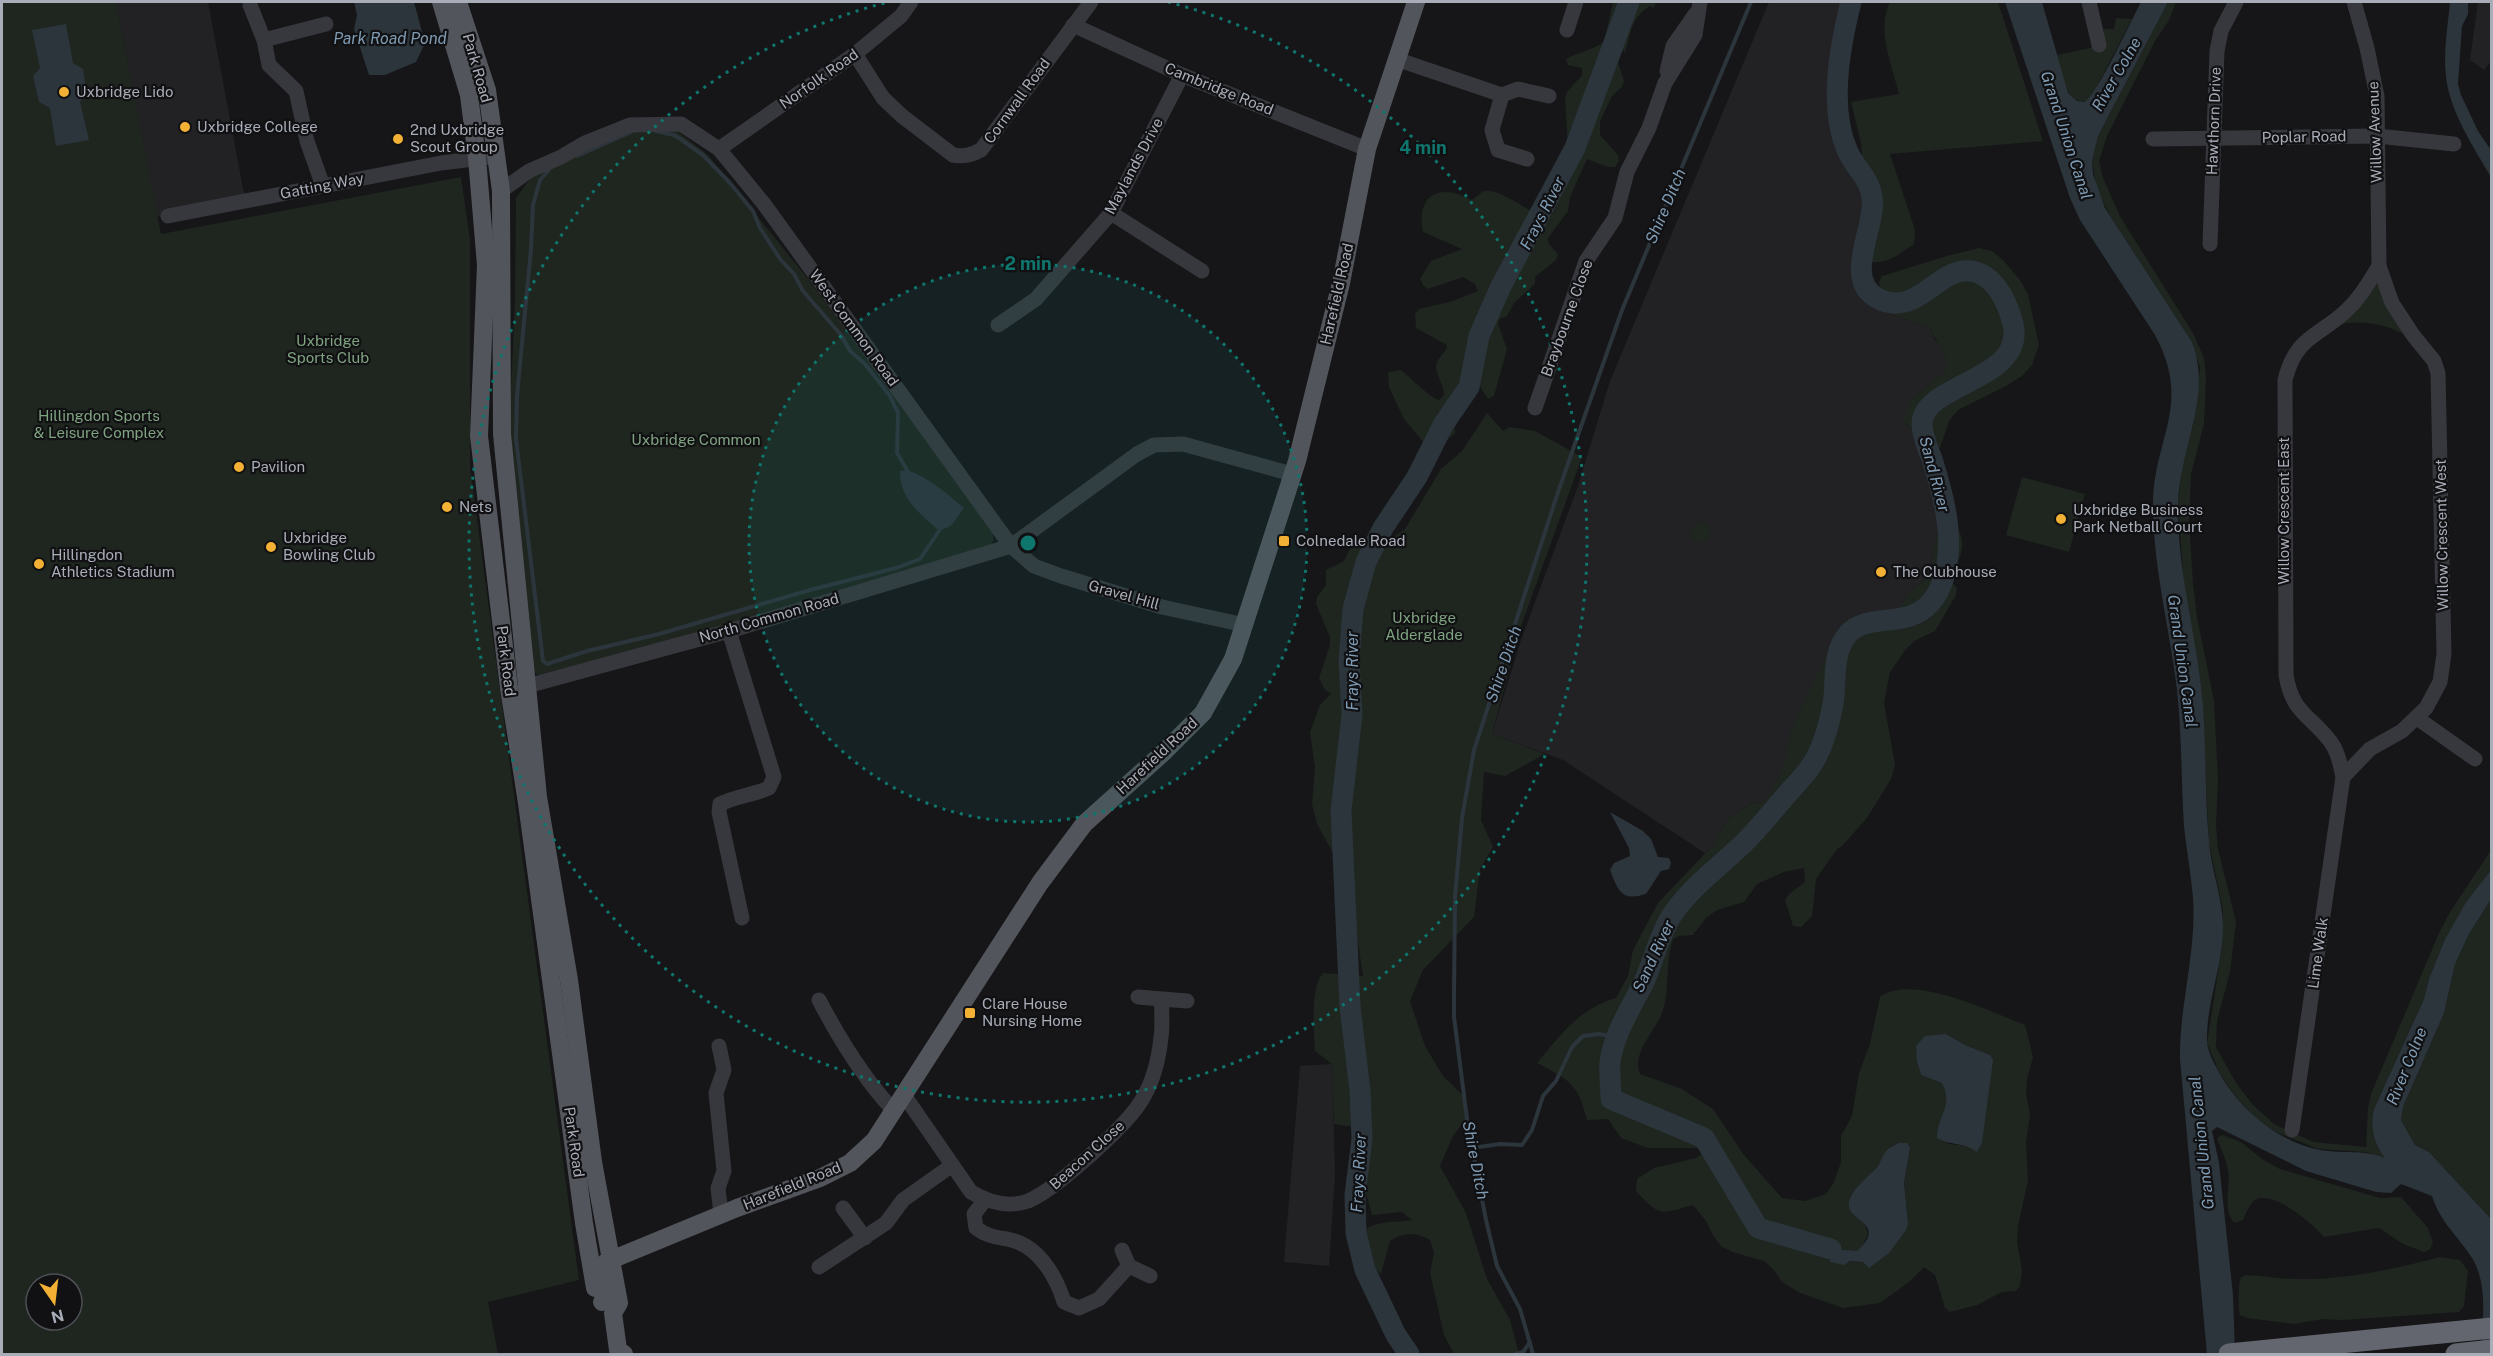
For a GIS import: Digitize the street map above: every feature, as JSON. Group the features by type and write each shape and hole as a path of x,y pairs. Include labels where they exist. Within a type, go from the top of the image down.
{"highway":[{"path":"2229,1354 2482,1329"}],"main road":[{"name":"Park Road","path":"441,2 469,95 477,158 486,265 479,436 509,688 594,1285 607,1308 618,1353"},
{"name":"Park Road","path":"458,2 487,90 501,191 502,434 538,798 569,980 593,1162 619,1303 607,1308"},
{"name":"Harefield Road","path":"610,1260 721,1214 820,1178 850,1163 874,1141 1040,883 1084,824 1164,753 1203,713 1233,659 1292,474 1341,283 1367,149 1416,2"}],"street":[{"name":"Norfolk Road","path":"719,148 855,54 901,16 912,2"},
{"name":"Cornwall Road","path":"855,54 883,98 902,116 953,155 963,157 981,150 1091,2"},
{"path":"1567,30 1576,2"},
{"path":"2089,2 2099,45"},
{"name":"Hawthorn Drive","path":"2210,244 2218,41 2235,2"},
{"name":"Willow Avenue","path":"2354,2 2375,82 2379,266"},
{"path":"250,5 264,40 269,64 296,91 307,141 323,186"},
{"name":"Braybourne Close","path":"1535,408 1586,261 1615,218 1627,172 1649,128 1665,83 1673,46 1699,6"},
{"path":"264,40 326,24"},
{"name":"Cambridge Road","path":"1073,25 1182,75 1367,149"},
{"path":"1396,59 1502,95 1518,88 1549,96"},
{"name":"Maylands Drive","path":"998,325 1036,299 1111,213 1182,75"},
{"path":"1502,95 1492,130 1498,150 1527,159"},
{"name":"West Common Road","path":"525,173 612,130 630,125 681,124 719,148 764,204 1011,546"},
{"name":"Poplar Road","path":"2153,139 2377,136 2454,144"},
{"name":"Gatting Way","path":"168,216 477,158 497,159"},
{"path":"497,159 525,173 501,191"},
{"path":"1111,213 1202,271"},
{"name":"Willow Crescent West","path":"2343,777 2370,749 2402,731 2417,718 2438,689 2444,660 2439,380 2434,361 2413,336 2392,303 2379,266"},
{"name":"Willow Crescent East","path":"2343,777 2333,744 2298,709 2286,675 2284,390 2288,369 2298,349 2313,334 2343,314 2358,299 2379,266"},
{"path":"1011,546 1137,454 1154,445 1183,444 1292,474"},
{"name":"Gravel Hill","path":"1011,546 1034,566 1061,576 1162,607 1245,625"},
{"name":"North Common Road","path":"527,686 729,631 1011,546"},
{"path":"729,631 774,777 769,788 732,798 720,804 719,812 742,918"},
{"path":"2417,718 2475,759"},
{"name":"Lime Walk","path":"2292,1130 2343,777"},
{"path":"1138,997 1187,1001"},
{"path":"819,1000 850,1055 872,1086 894,1111"},
{"name":"Beacon Close","path":"985,1200 1004,1204 1026,1202 1048,1190 1117,1131 1143,1100 1150,1083 1161,1036 1162,1000"},
{"path":"718,1046 724,1070 716,1094 724,1171 718,1188 721,1214"},
{"path":"904,1095 971,1192 985,1200 974,1214 976,1228 989,1237 1013,1241 1033,1251 1048,1267 1064,1302 1080,1308 1099,1299 1129,1266"},
{"path":"819,1267 886,1223 903,1200 951,1166"},
{"path":"843,1208 865,1238"},
{"path":"1122,1250 1129,1266 1150,1276"}],"shaded area":[{"name":"Uxbridge College","path":"116,2 208,2 245,199 157,217"},
{"path":"1769,2 1841,2 1835,35 1835,72 1842,142 1868,199 1853,268 1861,298 1882,311 1930,328 1935,340 1947,356 1947,370 1911,400 1906,425 1912,428 1932,482 1939,512 1938,529 1932,560 1923,581 1909,593 1899,610 1884,611 1791,729 1789,749 1779,780 1772,792 1762,803 1753,802 1730,818 1714,844 1705,853 1563,760 1492,734 1521,640 1578,486 1610,381"},
{"path":"2478,2 2491,2 2491,61 2484,70 2470,60"},
{"path":"1332,1064 1335,1175 1329,1266 1284,1262 1300,1066"}],"green space":[{"path":"2,2 116,2 161,234 461,177 470,240 470,467 579,1280 488,1302 498,1354 2,1353"},
{"path":"1613,2 1656,2 1654,8 1650,6 1635,21 1625,53 1623,50 1618,62 1624,81 1622,87 1612,96 1600,121 1600,135 1618,155 1619,161 1615,167 1608,167 1587,159 1570,197 1568,211 1548,238 1549,244 1558,254 1556,260 1535,277 1535,284 1514,303 1507,316 1500,319 1498,324 1507,349 1494,396 1488,399 1477,382 1463,388 1457,397 1454,416 1455,433 1440,446 1425,444 1404,419 1389,387 1388,372 1401,370 1439,400 1444,395 1444,391 1436,366 1447,345 1416,328 1415,314 1419,309 1453,301 1478,291 1475,284 1463,277 1428,289 1423,285 1420,279 1431,261 1462,249 1423,232 1423,208 1426,202 1437,193 1454,193 1472,200 1484,191 1489,191 1508,198 1531,211 1556,181 1568,149 1565,99 1567,92 1582,75 1582,68 1568,65 1566,59 1604,42"},
{"path":"1890,2 1998,2 2043,141 1890,154 1915,230 1914,244 1895,257 1873,262 1858,257 1866,231 1875,221 1879,208 1862,157 1851,102 1899,94 1885,36 1886,13"},
{"path":"2168,2 2176,2 2169,20 2155,41 2107,136 2099,161 2103,178 2121,218 2193,333 2204,358 2206,377 2204,424 2191,474 2189,522 2197,617 2214,701 2218,779 2216,825 2218,849 2236,922 2230,972 2217,1021 2216,1047 2236,1083 2253,1105 2274,1124 2313,1142 2366,1147 2371,1094 2439,933 2450,912 2491,850 2491,870 2466,902 2445,939 2429,979 2424,999 2374,1109 2386,1159 2366,1152 2318,1149 2276,1132 2257,1119 2237,1098 2221,1076 2207,1043 2222,947 2223,910 2209,843 2201,687 2184,586 2178,504 2181,471 2193,425 2200,368 2192,342 2111,217 2097,190 2092,161 2098,136"},
{"path":"2116,18 2132,19 2091,98 2085,102 2078,100 2072,96 2064,84 2057,55 2094,47 2105,29 2114,29"},
{"name":"Uxbridge Common","path":"676,130 708,155 808,279 993,530 993,541 990,546 655,645 538,675 532,671 509,437 515,299 516,198 532,176 612,131"},
{"path":"1979,248 1992,251 2020,280 2028,294 2039,345 2032,365 2022,376 1958,410 1949,421 1940,448 1920,437 1903,419 1911,400 1947,370 1945,357 1930,328 1882,311 1879,282 1882,276"},
{"path":"2378,283 2408,336 2372,324 2353,323 2333,326 2373,284"},
{"name":"Uxbridge Alderglade","path":"1487,413 1503,431 1509,427 1535,431 1582,457 1521,626 1492,734 1545,754 1505,776 1484,772 1481,820 1493,847 1480,869 1474,917 1423,970 1410,1001 1425,1046 1443,1076 1465,1097 1467,1117 1453,1136 1440,1166 1466,1213 1487,1279 1510,1320 1519,1354 1454,1354 1444,1335 1430,1273 1434,1253 1430,1240 1410,1234 1390,1241 1381,1274 1370,1265 1355,1241 1360,1234 1373,1225 1412,1220 1402,1212 1372,1215 1364,1185 1370,1146 1370,1129 1334,1124 1332,1064 1315,1051 1314,999 1323,973 1363,976 1355,923 1337,860 1317,824 1312,804 1315,768 1310,732 1320,705 1331,694 1325,690 1319,678 1330,645 1330,637 1316,604 1317,597 1326,585 1326,570 1344,561 1350,549 1390,539 1405,529 1441,469 1462,451"},
{"path":"2022,477 2085,494 2069,552 2006,535"},
{"path":"1701,523 1708,526 1711,533 1708,540 1701,543 1694,540 1691,533 1694,526"},
{"path":"1957,528 1962,541 1961,555 1949,580 1957,588 1956,595 1935,631 1916,640 1906,649 1890,672 1884,703 1895,765 1891,779 1867,818 1837,849 1816,879 1812,916 1801,927 1793,926 1785,900 1805,882 1804,868 1784,872 1757,884 1744,902 1717,910 1706,918 1693,935 1673,939 1663,1010 1642,1049 1638,1066 1640,1074 1682,1089 1713,1109 1744,1155 1782,1198 1805,1201 1826,1194 1834,1182 1841,1162 1841,1136 1852,1116 1859,1073 1870,1044 1880,997 1894,991 1911,989 1931,992 1973,1004 2025,1025 2033,1057 2026,1093 2030,1115 2026,1142 2028,1180 2018,1226 2017,1242 2022,1270 2020,1286 2016,1291 2002,1292 1977,1305 1950,1312 1945,1308 1935,1275 1924,1267 1909,1282 1880,1303 1843,1308 1800,1293 1782,1282 1764,1261 1735,1253 1721,1246 1693,1205 1661,1211 1650,1205 1636,1191 1637,1179 1654,1168 1696,1158 1701,1154 1701,1148 1648,1148 1621,1138 1608,1119 1587,1120 1580,1098 1571,1084 1537,1063 1581,1016 1616,998 1628,976 1633,950 1658,903 1714,844 1730,818 1753,802 1762,803 1774,787 1788,749 1791,729 1843,622 1899,609 1909,593 1927,575 1938,529","holes":["1946,1034 1990,1055 1982,1143 1969,1146 1949,1144 1937,1131 1946,1107 1945,1090 1942,1083 1921,1075 1917,1062","1910,1149 1904,1183 1908,1223 1869,1268 1863,1262 1850,1261 1862,1247 1868,1234 1864,1222 1851,1211 1850,1197 1877,1167 1887,1150"]},
{"path":"2491,899 2491,1219 2429,1152 2415,1145 2401,1120 2403,1107 2444,1013 2455,964 2469,934"},
{"path":"2222,1135 2241,1142 2262,1159 2280,1169 2380,1198 2401,1197 2428,1228 2433,1243 2430,1249 2424,1252 2403,1244 2379,1228 2324,1237 2292,1210 2272,1199 2255,1200 2243,1220 2234,1223 2228,1211 2227,1167 2217,1138"},
{"path":"2440,1257 2460,1260 2468,1271 2464,1306 2459,1312 2342,1320 2323,1319 2294,1324 2247,1318 2240,1315 2240,1280 2241,1277 2247,1275 2292,1279 2334,1278"}],"water":[{"name":"Park Road Pond","path":"354,2 414,2 425,43 416,62 385,75 369,75 354,29 357,15"},
{"path":"1841,2 1860,2 1852,36 1835,35"},
{"path":"2005,2 2042,2 2068,93 2077,101 2085,102 2106,71 2141,2 2168,2 2098,136 2092,161 2093,174 2105,208 2192,342 2197,362 2199,382 2197,403 2180,484 2178,527 2203,705 2209,841 2223,924 2221,954 2207,1026 2207,1045 2221,1076 2251,1113 2276,1132 2305,1146 2385,1158 2374,1135 2372,1123 2374,1109 2424,999 2429,979 2445,939 2466,902 2491,870 2491,899 2469,934 2455,964 2444,1013 2403,1107 2401,1120 2415,1145 2429,1152 2491,1219 2491,1354 2481,1354 2483,1293 2477,1269 2472,1258 2440,1214 2432,1196 2401,1184 2391,1193 2376,1192 2306,1171 2217,1127 2212,1131 2219,1163 2233,1295 2235,1354 2207,1354 2180,1059 2182,1016 2193,931 2193,910 2184,826 2177,690 2159,578 2153,510 2154,485 2171,404 2171,383 2166,360 2155,335 2080,220 2070,198"},
{"path":"2450,2 2468,2 2468,14 2462,26 2458,84 2478,131 2491,150 2491,177 2463,128 2448,89 2445,58"},
{"path":"66,24 73,63 83,69 87,93 80,102 89,140 56,146 50,108 39,102 33,76 40,68 32,30"},
{"path":"907,470 944,491 964,508 951,526 939,531 912,505 903,490 901,481 900,471"},
{"path":"1610,812 1643,831 1651,839 1658,857 1669,858 1671,863 1669,869 1661,871 1646,894 1626,895 1615,883 1610,870 1614,863 1630,856 1629,848"},
{"path":"1946,1034 1990,1055 1993,1060 1982,1143 1977,1152 1937,1138 1939,1123 1946,1105 1945,1092 1942,1083 1921,1075 1917,1062 1916,1046 1925,1036"},
{"path":"1899,1143 1907,1143 1910,1148 1904,1183 1908,1223 1906,1230 1889,1253 1869,1268 1863,1262 1850,1261 1844,1265 1830,1262 1831,1249 1857,1251 1865,1242 1869,1235 1868,1229 1851,1212 1849,1201 1859,1185 1878,1166 1886,1152"}],"waterway":[{"name":"Frays River","path":"1409,1354 1396,1335 1365,1270 1356,1233 1355,1195 1362,1139 1360,1091 1350,1006 1341,811 1352,714 1349,661 1353,609 1366,562 1383,528 1417,477 1443,425 1469,387 1479,336 1501,286 1575,148 1629,2"},
{"name":"Shire Ditch","path":"1533,1354 1520,1309 1497,1266 1468,1127 1454,1017 1455,897 1462,818 1474,750 1558,492 1622,310 1751,2"},
{"name":"Sand River","path":"1831,1249 1758,1228 1704,1138 1611,1099 1610,1067 1612,1051 1619,1031 1644,982 1672,915 1697,886 1754,832 1805,775 1819,752 1831,712 1839,650 1848,634 1858,626 1870,622 1910,616 1923,610 1934,598 1947,565 1948,535 1941,488 1924,437 1922,424 1926,410 1938,399 1990,370 2004,358 2013,343 2013,324 2007,305 1997,287 1990,280 1973,271 1953,274 1913,299 1902,303 1890,303 1877,298 1867,289 1862,278 1861,265 1872,209 1871,191 1848,152 1838,116 1840,57 1851,2"},
{"path":"656,131 679,138 703,155 730,183 753,211 760,228 780,259 794,274 803,291 841,335 850,351 865,364 890,396 898,413 897,453 907,470"},
{"path":"577,156 631,132"},
{"path":"549,170 540,180 533,205 517,396 516,439 543,661 547,664 587,651 659,634 810,590 896,568 920,559 939,531"},
{"path":"1472,1148 1500,1144 1522,1145 1532,1130 1543,1096 1556,1081 1572,1047 1583,1036 1599,1034 1616,1037"},
{"path":"1516,1354 1523,1352 1530,1342"}],"place":[{"name":"Uxbridge Lido","path":"64,92"},
{"name":"Uxbridge College","path":"185,127"},
{"name":"2nd Uxbridge Scout Group","path":"398,139"},
{"name":"Pavilion","path":"239,467"},
{"name":"Nets","path":"447,507"},
{"name":"Uxbridge Business Park Netball Court","path":"2061,519"},
{"name":"Colnedale Road","path":"1284,541"},
{"name":"Uxbridge Bowling Club","path":"271,547"},
{"name":"Hillingdon Athletics Stadium","path":"39,564"},
{"name":"The Clubhouse","path":"1881,572"},
{"name":"Clare House Nursing Home","path":"970,1013"}],"water label":[{"name":"River Colne","path":"2116,74"},
{"name":"Grand Union Canal","path":"2067,135"},
{"name":"Grand Union Canal","path":"2183,661"},
{"name":"River Colne","path":"2406,1066"},
{"name":"Grand Union Canal","path":"2201,1143"}],"park label":[{"name":"Uxbridge Sports Club","path":"328,350"},
{"name":"Hillingdon Sports & Leisure Complex","path":"99,424"}]}
